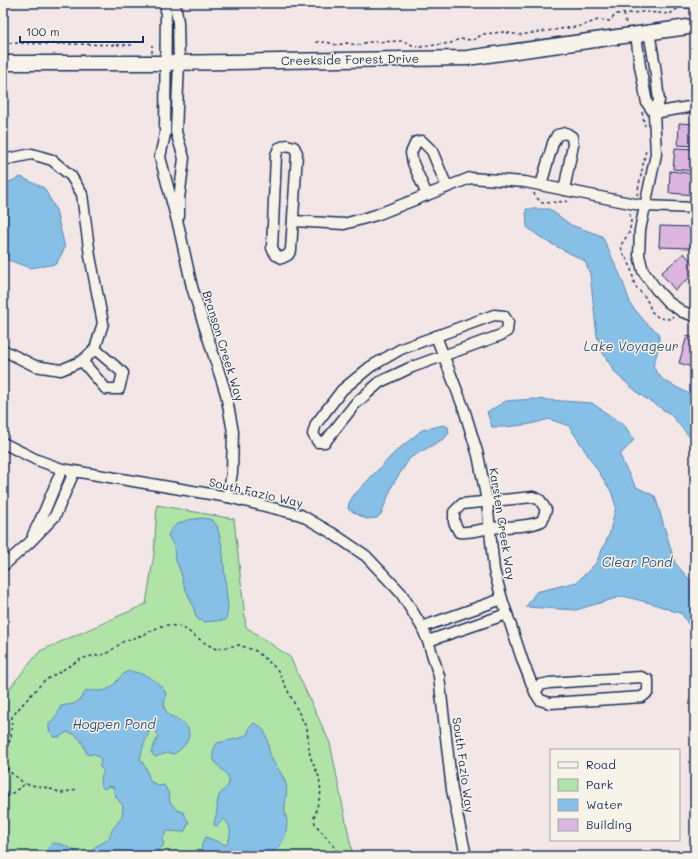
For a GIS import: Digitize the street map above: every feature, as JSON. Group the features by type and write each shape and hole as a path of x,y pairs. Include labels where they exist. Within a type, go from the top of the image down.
{"main road":[{"name":"Creekside Forest Drive","path":"3,63 172,63 467,58 695,26"}],"street":[{"path":"166,3 172,63"},
{"path":"172,63 178,22 175,3"},
{"path":"638,34 640,66 647,103 654,113"},
{"path":"638,34 655,66 659,101 654,113 656,154 640,205 639,256 643,271 668,302 683,312 695,316"},
{"name":"Branson Creek Way","path":"172,63 176,132 184,158 179,199 179,228"},
{"name":"Branson Creek Way","path":"172,63 165,134 160,157 167,179 170,199 179,228 192,287 226,394 233,432 232,472 228,498"},
{"path":"654,113 695,106"},
{"path":"165,134 176,132"},
{"path":"538,185 557,135 566,134 572,137 573,145 564,190"},
{"path":"427,195 411,152 416,142 422,141 432,151 447,187"},
{"path":"287,145 294,147 297,153 293,221 291,250 288,255 282,258 276,255 272,248 276,156 280,148 287,145"},
{"path":"3,160 32,154 52,160 71,176 82,194 90,256 103,323 95,349 82,361 61,370 35,366 3,350"},
{"path":"167,179 182,176"},
{"path":"293,221 344,224 376,216 470,178 525,182 640,205 695,208"},
{"path":"494,315 504,316 508,322 507,331 501,335 412,367 380,382 355,404 325,442 318,442 313,434 316,424 342,390 370,366 401,349 436,336 494,315"},
{"name":"Karsten Creek Way","path":"436,336 464,409 478,455 487,501 494,570 506,614 535,692"},
{"path":"82,361 106,389 119,389 123,373 95,349"},
{"name":"South Fazio Way","path":"3,443 37,460 74,472 228,498 301,515 332,533 366,556 401,593 422,626 428,640 439,676 452,790 466,856"},
{"path":"29,543 62,469"},
{"path":"3,566 29,543 55,516 74,472"},
{"path":"533,497 540,500 546,510 542,522 533,525 489,528 470,533 459,532 454,522 454,512 462,504 487,501 533,497"},
{"path":"422,626 502,599"},
{"path":"428,640 506,614"},
{"path":"641,677 648,680 648,692 642,697 550,703 540,700 535,692 540,685 549,683 641,677"}],"path":[{"path":"316,42 326,42 337,45 347,43 357,45 368,42 403,41 417,47 451,43 459,38 473,40 483,34 504,32 520,35 581,26 598,20 609,21 617,14 646,12 670,14 681,6 690,9 695,6"},
{"path":"624,14 638,34"},
{"path":"3,43 135,45"},
{"path":"152,46 152,55"},
{"path":"642,110 645,128"},
{"path":"626,211 630,214 640,205 647,147"},
{"path":"538,185 533,189 535,196 542,203 576,201"},
{"path":"3,753 10,743 12,717 20,707 44,681 81,659 106,654 124,641 150,632 161,626 168,625 178,626 185,629 204,643 216,649 235,645 244,646 256,651 277,669 307,729 310,756 319,777 321,792 314,818 315,824 333,845 339,856"},
{"path":"3,763 10,772 25,784 48,788 62,793 77,789"},
{"path":"3,802 25,784"}],"green space":[{"path":"157,505 234,519 246,627 290,657 330,743 353,856 3,856 3,696 40,651 146,604 154,554"}],"water":[{"path":"21,177 44,188 56,210 65,248 56,264 30,268 3,258 3,190 9,182"},
{"name":"Lake Voyageur","path":"526,209 549,209 571,225 602,236 621,277 631,305 647,324 659,333 659,346 653,367 663,380 695,397 695,443 670,414 642,396 616,374 603,353 597,336 590,274 585,261 544,240 527,227"},
{"name":"Clear Pond","path":"533,399 592,403 625,426 634,440 620,455 625,467 636,487 655,496 675,563 695,586 695,635 682,614 654,604 623,596 576,610 526,607 536,592 577,582 596,563 609,535 616,507 611,491 569,426 549,419 531,424 492,427 487,412 506,401"},
{"path":"444,425 448,427 449,433 445,438 410,458 393,484 381,514 377,518 366,519 348,509 349,503 353,496 394,453 422,430"},
{"path":"204,518 212,520 217,526 222,545 228,608 226,620 204,622 196,617 175,558 174,547 168,535 178,524 188,520"},
{"name":"Hogpen Pond","path":"129,671 146,675 154,680 166,693 164,704 166,712 185,724 188,729 188,738 179,750 174,754 167,753 155,757 151,752 158,737 156,730 151,729 143,747 140,759 146,768 150,781 158,786 164,785 169,794 170,802 177,810 183,812 189,823 184,832 167,831 162,840 164,843 163,846 159,849 159,856 43,856 52,843 58,843 79,853 88,855 96,846 109,838 112,830 122,817 123,806 116,797 113,787 109,786 104,789 100,784 104,771 99,766 101,763 100,758 93,753 91,755 87,754 78,737 72,733 67,732 59,737 54,737 49,730 49,724 57,715 61,706 76,703 86,691 102,691 108,689"},
{"path":"254,723 263,729 267,737 271,757 286,784 285,810 287,827 285,835 281,844 270,856 211,856 203,853 202,851 203,841 206,837 226,845 230,835 229,825 224,819 217,826 214,825 220,794 227,787 229,781 226,773 215,762 213,757 214,750 217,743 247,735 250,727"}],"building":[{"path":"679,123 695,124 695,146 678,145"},
{"path":"675,148 695,149 695,171 673,169"},
{"path":"670,171 695,174 695,195 669,193"},
{"path":"660,226 692,227 691,248 659,247"},
{"path":"684,253 695,266 695,273 675,290 661,273"},
{"path":"687,336 695,338 695,368 679,363"}]}
